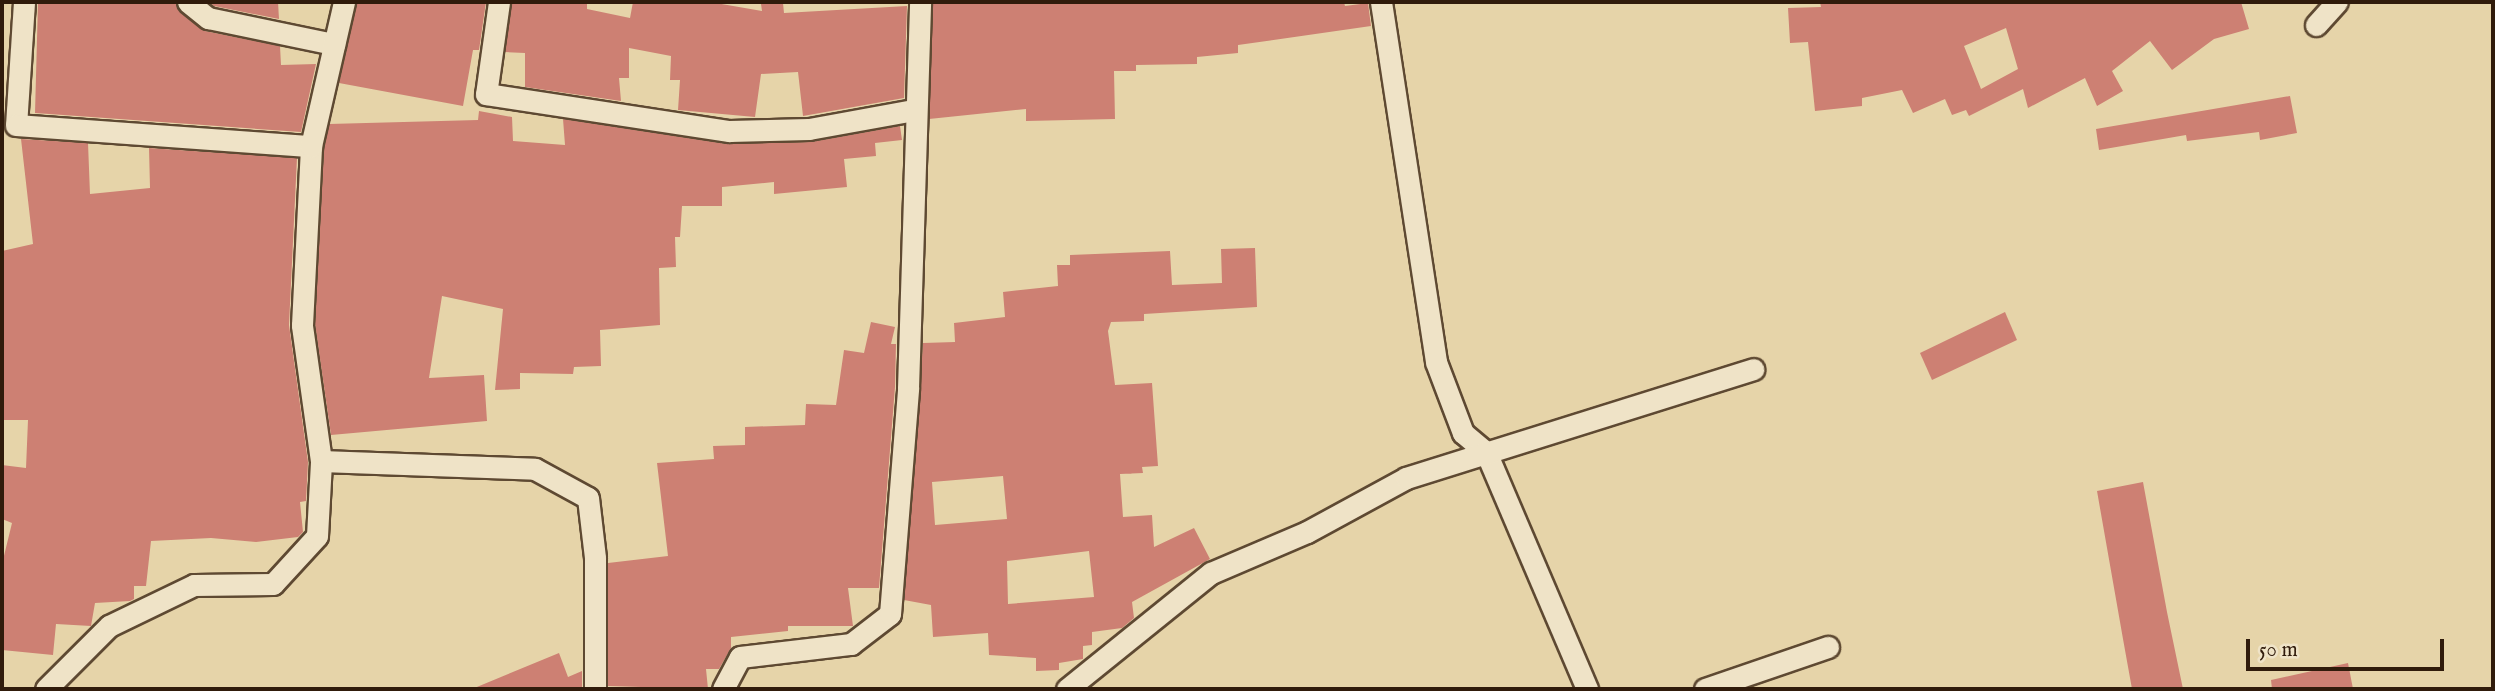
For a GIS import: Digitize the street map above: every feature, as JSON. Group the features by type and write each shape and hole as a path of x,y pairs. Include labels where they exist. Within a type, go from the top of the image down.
{"street":[{"path":"24,2 16,125 311,146"},
{"path":"188,2 208,18 334,44"},
{"path":"46,689 109,626 194,585 273,584 317,536 321,461 302,325 311,146 344,2"},
{"path":"499,2 486,94 729,131 809,130 914,110"},
{"path":"723,689 740,657 851,644 890,614 908,388 914,110 920,2"},
{"path":"1381,2 1436,362 1463,433 1486,452 1587,689"},
{"path":"2316,25 2337,2"},
{"path":"1067,689 1211,573 1307,531 1406,478 1753,369"},
{"path":"321,461 535,468 588,498 595,558 595,689"},
{"path":"1705,689 1828,646"}],"building":[{"path":"38,2 175,2 180,12 205,31 280,46 281,65 316,64 301,132 35,113"},
{"path":"209,2 278,2 279,19 214,6"},
{"path":"357,2 486,2 479,50 473,50 463,106 339,83"},
{"path":"512,2 587,2 587,9 630,18 633,2 710,2 762,11 761,4 783,3 784,13 907,6 904,98 803,116 798,72 761,74 755,117 678,110 680,80 670,80 671,56 629,48 629,78 619,78 621,101 525,87 525,53 505,52"},
{"path":"933,2 1344,2 1345,6 1368,3 1371,26 1238,45 1238,53 1197,57 1197,64 1136,65 1136,71 1114,71 1115,119 1026,121 1026,109 929,119"},
{"path":"1820,2 2241,2 2249,29 2214,39 2172,70 2150,41 2112,71 2123,91 2097,106 2085,78 2028,108 2023,89 1969,116 1966,110 1952,115 1945,99 1913,113 1902,90 1862,98 1862,106 1815,111 1808,42 1790,43 1788,8 1821,7","holes":["2006,28 2018,69 1981,89 1964,46"]},
{"path":"2290,96 2297,133 2260,140 2259,132 2187,141 2186,135 2099,150 2096,129"},
{"path":"479,111 512,117 513,141 565,145 563,119 727,144 811,142 900,126 902,140 875,143 876,156 844,159 847,187 774,194 774,182 722,187 722,206 682,206 680,237 675,237 676,267 659,268 660,325 600,330 601,366 574,367 573,374 520,373 520,389 495,390 503,309 442,296 429,378 484,375 487,421 331,435 315,324 324,148 329,124 478,120"},
{"path":"21,139 88,143 90,194 150,188 149,148 297,158 289,325 308,462 306,501 300,502 303,532 298,537 256,542 211,538 151,541 146,586 134,586 134,599 130,601 95,603 91,626 56,624 53,655 2,650 2,564 12,523 2,519 2,465 26,468 28,420 2,420 2,251 33,244"},
{"path":"1255,248 1257,307 1144,314 1144,321 1111,322 1108,331 1115,385 1152,383 1158,466 1142,467 1143,473 1120,474 1123,517 1152,515 1154,547 1194,528 1210,559 1132,602 1134,618 1122,628 1092,632 1092,645 1083,646 1083,659 1059,663 1059,670 1036,671 1036,658 989,655 988,633 933,637 931,605 904,600 923,343 955,342 954,323 1005,317 1003,292 1058,286 1057,265 1070,265 1070,255 1170,251 1172,285 1222,283 1221,249","holes":["1003,476 1007,519 935,525 932,482","1089,551 1094,597 1008,604 1007,561"]},
{"path":"2005,312 2017,340 1932,380 1920,353"},
{"path":"871,322 895,327 891,344 896,344 895,387 879,588 848,588 853,626 788,626 788,631 731,637 731,648 719,669 706,669 708,689 608,686 608,563 668,556 657,463 714,459 713,446 745,445 745,427 805,425 806,404 836,405 844,350 864,353"},
{"path":"2143,482 2183,689 2132,689 2097,491"},
{"path":"559,653 568,677 582,671 582,688 472,689"},
{"path":"2348,663 2353,689 2272,689 2271,680"}]}
